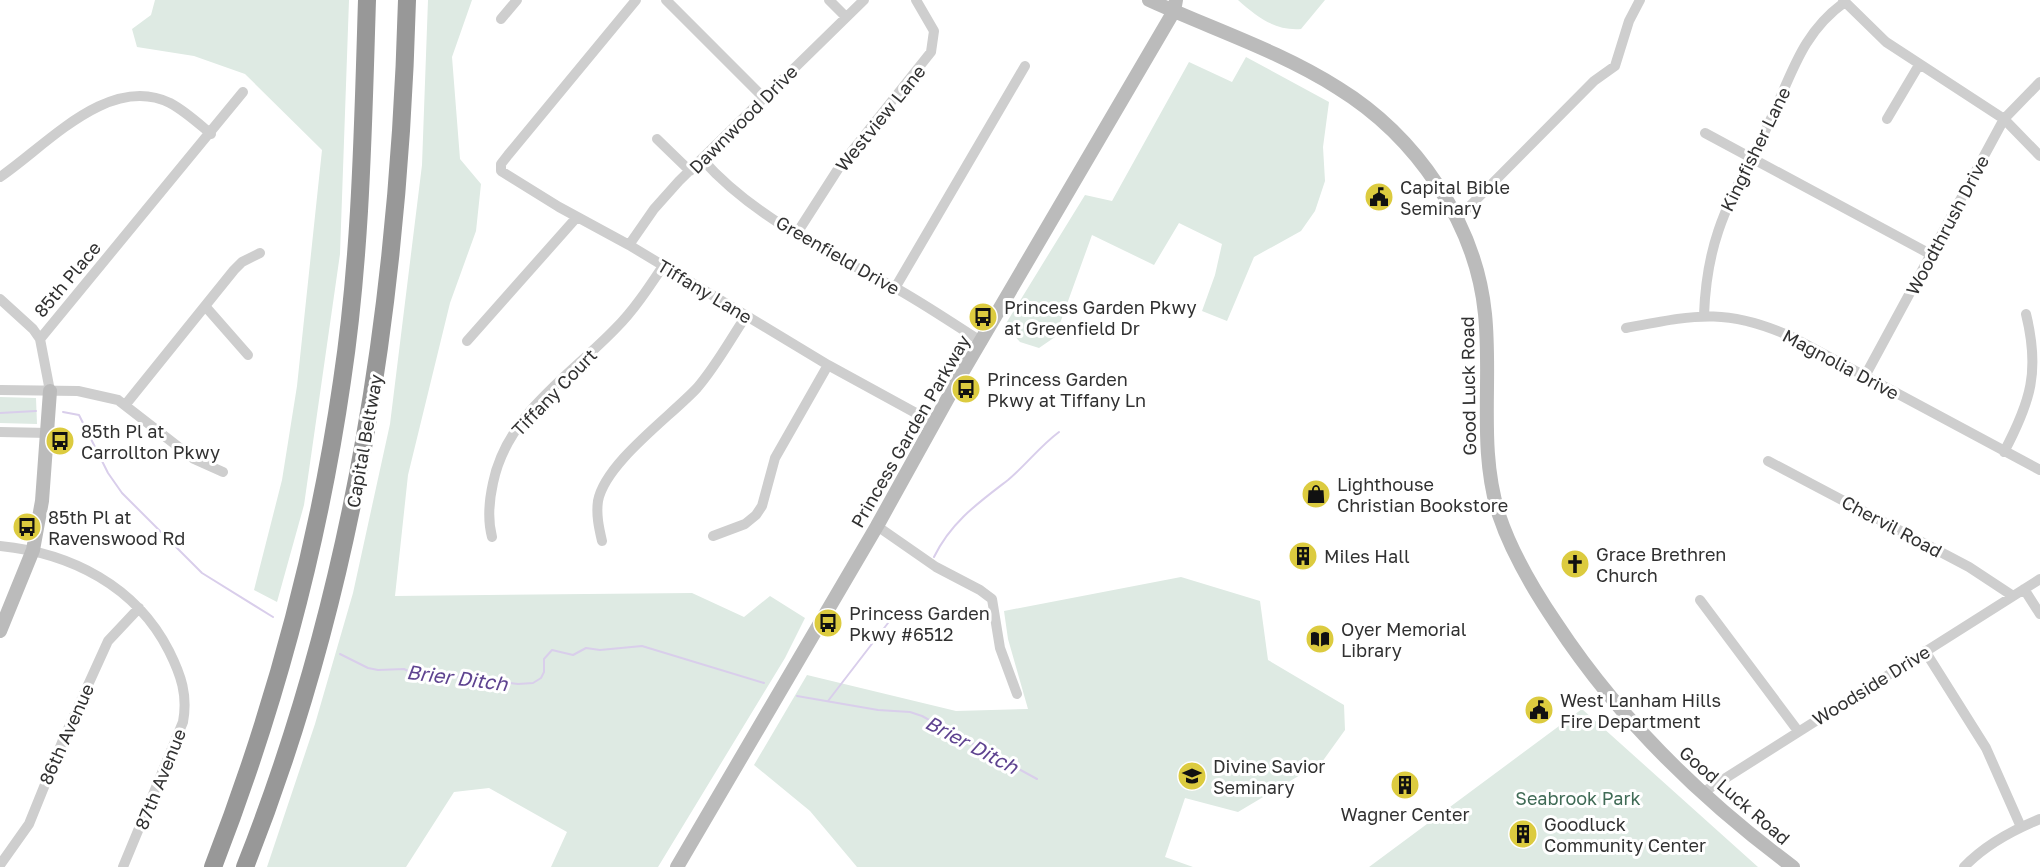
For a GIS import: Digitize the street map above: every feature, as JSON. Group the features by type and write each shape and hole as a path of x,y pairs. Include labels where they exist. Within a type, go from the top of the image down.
{"highway":[{"name":"Capital Beltway","path":"213,867 250,767 293,623 334,434 356,260 367,0"},
{"name":"Capital Beltway","path":"245,867 279,776 323,631 366,439 384,326 398,188 407,0"}],"street":[{"path":"501,19 517,0"},
{"name":"Tiffany Lane","path":"636,0 501,164 501,171 577,217 629,244 828,365 934,423"},
{"path":"666,0 764,98"},
{"path":"829,0 846,17"},
{"name":"Dawnwood Drive","path":"629,244 654,209 690,171 864,0"},
{"name":"Westview Lane","path":"797,233 840,166 931,52 934,31 916,0"},
{"name":"Good Luck Road","path":"1149,0 1175,6 1340,88 1384,124 1412,152 1457,219 1477,271 1484,304 1488,352 1485,414 1486,459 1493,495 1507,538 1530,583 1597,682 1642,735 1702,793 1792,867"},
{"name":"Princess Garden Parkway","path":"677,867 877,526 1175,6 1187,0"},
{"path":"1457,219 1594,81 1615,66 1629,21 1640,0"},
{"path":"1844,1 1886,42 2004,119 2040,156"},
{"name":"Kingfisher Lane","path":"1704,315 1707,276 1717,230 1811,34 1844,1"},
{"path":"1887,118 1919,65"},
{"path":"895,288 1025,66"},
{"name":"Woodthrush Drive","path":"1865,376 2004,119 2040,82"},
{"name":"85th Place","path":"0,631 33,550 42,501 51,391 40,339 211,134 243,92"},
{"path":"0,177 93,108 114,99 144,96 162,100 183,111 211,134"},
{"path":"1705,133 1930,254"},
{"path":"657,139 690,171"},
{"name":"Greenfield Drive","path":"702,159 729,186 797,233 895,288 982,342"},
{"path":"467,341 577,217"},
{"path":"126,404 242,261 260,253"},
{"name":"Tiffany Court","path":"492,537 489,499 498,459 509,438 528,413 617,327 663,266"},
{"path":"0,299 33,329 40,339"},
{"path":"205,306 248,355"},
{"path":"2004,452 2023,417 2032,384 2034,352 2026,314"},
{"name":"Magnolia Drive","path":"1626,328 1704,315 1731,317 1769,327 2040,470"},
{"path":"602,542 597,519 598,499 608,480 632,451 710,372 746,316"},
{"path":"713,536 745,524 756,515 762,506 775,458 828,365"},
{"path":"0,390 92,392 126,404 194,459 223,472"},
{"path":"0,432 49,433"},
{"name":"Chervil Road","path":"1768,461 1969,567 2013,596"},
{"path":"877,526 936,567 980,590 992,600 1000,648 1017,694"},
{"name":"87th Avenue","path":"0,546 33,550 61,558 95,574 120,591 154,626 174,661 184,687 186,708 179,735 123,867"},
{"name":"Woodside Drive","path":"1702,793 2040,579"},
{"path":"2024,589 2040,614"},
{"path":"1700,600 1798,731"},
{"name":"86th Avenue","path":"0,865 29,824 63,740 108,641 139,608"},
{"path":"1925,651 1986,748 2020,826"},
{"path":"1964,867 2020,826 2040,819"}],"green space":[{"path":"155,0 349,0 340,254 304,505 277,602 254,590 282,480 297,386 322,150 245,74 194,56 137,47 132,29 151,15"},
{"path":"428,0 472,0 452,57 460,159 481,184 476,231 450,303 408,475 395,596 692,593 744,617 770,596 805,618 785,658 658,867 551,867 567,832 489,788 454,792 406,867 267,867 315,724 353,593 390,424 422,165"},
{"path":"1238,0 1325,0 1301,29 1292,29 1267,22"},
{"path":"1246,57 1329,102 1323,147 1325,181 1315,211 1301,231 1254,257 1227,321 1202,311 1215,275 1222,244 1179,223 1154,265 1092,235 1055,337 1039,348 1020,342 1005,325 1085,195 1112,201 1189,62 1232,82"},
{"path":"0,397 36,398 37,424 0,423"},
{"path":"1181,577 1260,601 1268,660 1344,705 1345,730 1322,762 1238,812 1185,798 1165,857 1193,867 857,867 810,811 754,765 807,675 956,711 1028,709 1008,639 1004,611"},
{"name":"Seabrook Park","path":"1582,709 1758,867 1369,867"}],"waterway":[{"name":"Brier Ditch","path":"0,413 36,411"},
{"name":"Brier Ditch","path":"63,412 79,415 108,473 122,493 202,573 273,617"},
{"path":"934,557 957,523 1015,474 1059,432"},
{"path":"828,701 888,623"},
{"name":"Brier Ditch","path":"340,654 368,668 378,670 404,669 418,676 445,675 518,684 533,683 541,678 544,672 544,659 552,650 573,655 586,648 600,650 642,646 764,683"},
{"name":"Brier Ditch","path":"797,696 878,710 910,712 922,716 1037,779"}],"place":[{"name":"Capital Bible Seminary","path":"1379,197"},
{"name":"Princess Garden Pkwy at Greenfield Dr","path":"983,317"},
{"name":"Princess Garden Pkwy at Tiffany Ln","path":"966,389"},
{"name":"85th Pl at Carrollton Pkwy","path":"60,441"},
{"name":"Lighthouse Christian Bookstore","path":"1316,494"},
{"name":"85th Pl at Ravenswood Rd","path":"27,527"},
{"name":"Miles Hall","path":"1303,556"},
{"name":"Grace Brethren Church","path":"1575,564"},
{"name":"Princess Garden Pkwy #6512","path":"828,623"},
{"name":"Oyer Memorial Library","path":"1320,639"},
{"name":"West Lanham Hills Fire Department","path":"1539,710"},
{"name":"Divine Savior Seminary","path":"1192,776"},
{"name":"Wagner Center","path":"1405,785"},
{"name":"Goodluck Community Center","path":"1523,834"}]}
